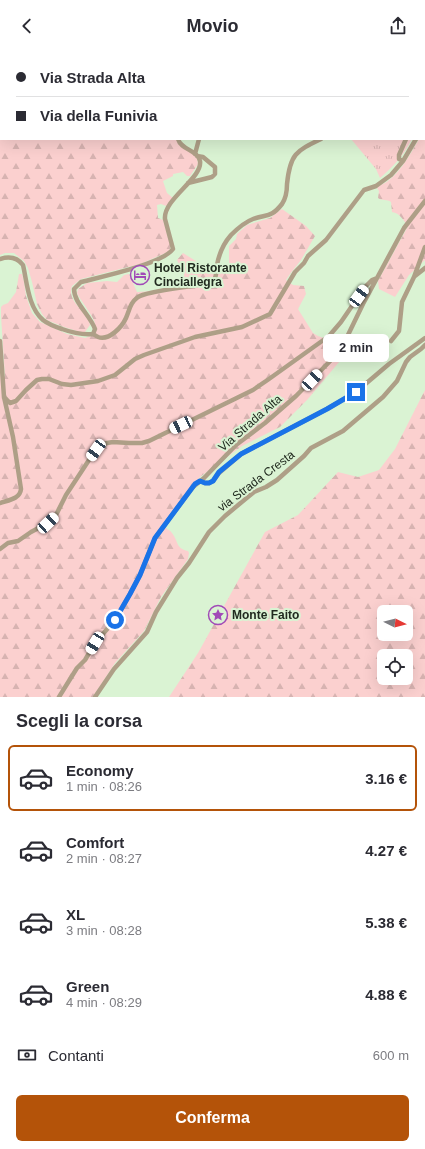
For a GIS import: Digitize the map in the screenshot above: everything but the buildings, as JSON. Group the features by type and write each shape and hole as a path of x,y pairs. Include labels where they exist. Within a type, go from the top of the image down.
{"street":[{"path":"178,140 182,146 196,155 203,157 215,167 215,174 212,177 188,183"},
{"path":"93,334 95,329 93,322 74,294 74,288 81,282 147,264 170,253 173,249 165,216 167,209 199,168 200,161 196,155 199,140"},
{"path":"0,260 6,257 11,257 20,261 23,265 33,306 43,321 70,332 106,337 113,334 120,327 126,319 131,304 139,297 148,293 210,283 214,281 223,247 231,236 243,224 274,213 284,200 292,161 296,154 300,149 319,140"},
{"path":"403,161 399,159 399,155 406,140"},
{"path":"4,397 10,403 13,403 37,380 42,379 71,385 98,381 115,375 144,355 195,337 242,327 270,314 295,272 304,263 308,256 326,240 364,190 376,186 391,175 403,161 415,140"},
{"name":"Via Strada Alta","path":"59,697 95,643 115,620 140,575 148,552 158,532 193,487 236,445 266,423 296,396 335,356 347,337 404,228 425,201"},
{"path":"391,341 399,332 402,302 414,277 425,247"},
{"path":"414,277 425,268"},
{"path":"0,549 8,543 18,541 48,523 55,517 66,495 89,460 101,445 112,442 129,444 149,441 253,390 269,380 328,336 341,322 366,287 372,280 377,278"},
{"path":"200,481 205,483 213,481 219,472 241,454 327,409 356,392 425,338"},
{"path":"0,342 4,397 13,437 21,489 21,494 19,496 0,502"},
{"name":"via Strada Cresta","path":"95,697 114,669 147,632 156,612 177,578 189,563 209,532 225,516 254,492 277,480 311,448 343,431 383,397 397,381 410,357 425,345"}],"green space":[{"path":"0,140 178,140 197,158 198,164 190,176 187,176 183,172 173,174 173,176 163,181 167,193 173,198 166,206 161,204 157,205 158,218 163,220 170,244 170,249 168,252 140,264 81,279 72,286 72,297 86,315 90,325 85,332 64,327 47,320 37,304 28,268 24,261 14,253 5,253 0,255"},
{"path":"352,140 411,140 398,160 380,178 376,169"},
{"path":"418,140 425,140 425,260 409,275 395,297 379,289 378,281 408,226 399,215 392,212 391,202 378,198 379,191 377,188 392,178 407,159"},
{"path":"282,209 306,226 315,236 301,260 286,280 293,285 304,286 306,294 298,309 313,333 351,348 307,400 280,427 242,446 200,477 164,527 171,532 181,548 188,551 188,559 161,597 144,631 115,663 93,697 0,697 0,372 5,377 1,307 8,303 16,292 19,274 22,274 26,296 32,313 40,322 67,334 85,338 91,336 95,324 93,318 77,293 78,289 87,283 107,281 117,282 124,275 129,274 137,292 183,288 184,274 177,260 183,253 212,271 220,274 226,271 229,267 229,246 236,239 237,234 247,225 270,218"},
{"path":"425,390 425,697 169,697 198,653 265,532 298,515 338,472 358,477 379,470 395,449"}],"place":[{"name":"Hotel Ristorante Cinciallegra","path":"140,275"},
{"name":"Monte Faito","path":"218,615"}],"route":[{"path":"115,620 140,575 148,552 158,532 195,484 200,481 205,483 213,481 219,472 241,454 327,409 356,392"}]}
